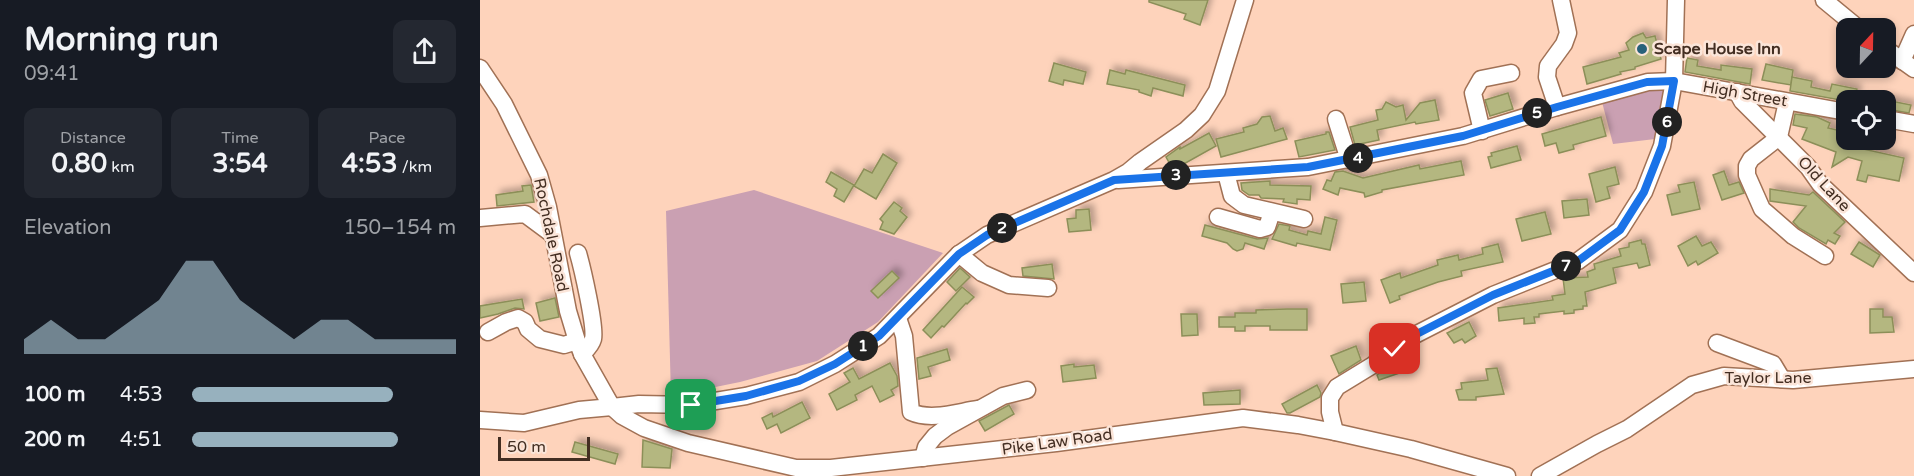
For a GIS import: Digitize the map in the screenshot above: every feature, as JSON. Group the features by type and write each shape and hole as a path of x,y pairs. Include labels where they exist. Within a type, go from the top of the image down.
{"street":[{"path":"480,420 524,423 579,410 639,404 691,405 746,396 799,381 835,364 879,336 959,254 987,235 1114,180 1186,130 1202,115 1216,91 1245,0"},
{"path":"1557,107 1547,77 1548,66 1564,44 1568,33 1561,0"},
{"path":"1335,432 1330,412 1330,398 1337,387 1373,365 1407,339 1493,295 1578,261 1620,230 1644,192 1662,146 1674,81 1676,0"},
{"path":"1824,0 1846,18"},
{"path":"1908,65 1914,34"},
{"name":"Rochdale Road","path":"480,68 504,104 539,175 548,207 565,301 579,347 612,407"},
{"path":"1482,131 1473,93 1481,79 1511,73"},
{"name":"High Street","path":"1114,180 1308,167 1349,160 1482,131 1647,82 1674,81 1836,110"},
{"name":"Old Lane","path":"1737,92 1742,101 1808,167 1820,184 1914,273"},
{"path":"1787,102 1779,137 1751,159 1747,166 1747,175 1762,209 1793,236 1825,256"},
{"path":"1336,118 1349,160"},
{"path":"1896,121 1914,124"},
{"path":"1226,173 1232,196 1244,206 1304,219"},
{"path":"1218,217 1260,229 1267,227 1272,212"},
{"path":"480,218 525,214 552,234"},
{"path":"488,332 518,318 525,322 528,329 540,339 564,345 589,347 594,336 584,271 578,253"},
{"path":"959,254 982,273 1009,285 1048,288"},
{"path":"898,318 904,336 911,412 919,416 978,409"},
{"path":"1717,343 1773,364 1782,379"},
{"name":"Taylor Lane","path":"1540,476 1627,429 1692,385 1724,376 1793,380 1914,369"},
{"path":"923,458 926,447 935,436 1003,396 1027,390"},
{"name":"Pike Law Road","path":"612,407 622,416 644,428 688,443 796,468 831,468 923,458 1243,418 1335,432 1411,449 1507,476"}],"shaded area":[{"path":"1667,87 1655,139 1613,144 1602,102"},
{"path":"754,190 943,253 878,322 817,361 740,382 671,396 666,211"}],"building":[{"path":"1149,0 1208,0 1200,25 1184,19 1186,14 1149,2"},
{"path":"1643,33 1646,38 1655,36 1661,59 1587,84 1583,67 1621,57 1619,53 1629,50 1626,43"},
{"path":"1687,58 1698,60 1697,66 1721,70 1721,65 1752,69 1750,84 1685,72"},
{"path":"1054,63 1086,72 1083,84 1064,80 1063,85 1049,81"},
{"path":"1766,64 1793,70 1791,85 1762,80"},
{"path":"1110,70 1125,74 1126,70 1185,85 1183,96 1153,88 1151,96 1139,90 1107,84"},
{"path":"1792,77 1812,81 1811,87 1830,91 1832,84 1857,89 1836,90 1836,99 1790,91"},
{"path":"1508,93 1513,109 1490,116 1485,100"},
{"path":"1435,100 1439,120 1416,124 1415,122 1377,130 1379,140 1355,145 1350,127 1378,120 1376,110 1382,109 1386,102 1396,107 1403,105 1406,120 1420,103"},
{"path":"1896,102 1911,105 1909,113 1896,111"},
{"path":"1795,114 1817,117 1830,123 1828,128 1836,130 1836,150 1868,150 1904,158 1899,181 1868,175 1866,182 1857,180 1862,161 1848,157 1832,167 1836,152 1802,139 1807,128 1793,125"},
{"path":"1270,116 1275,131 1283,128 1287,139 1221,157 1216,139 1244,132 1243,128 1257,124 1262,117"},
{"path":"1601,117 1606,136 1573,145 1574,149 1559,153 1556,143 1545,146 1542,134"},
{"path":"1329,132 1335,150 1299,157 1295,141 1326,134"},
{"path":"1209,133 1216,146 1182,165 1171,166 1166,157 1180,147 1180,149"},
{"path":"1517,146 1521,160 1491,168 1488,157 1492,156 1491,153"},
{"path":"883,154 897,163 876,199 854,186 864,169 872,173"},
{"path":"1461,161 1464,175 1382,190 1382,192 1365,197 1364,193 1340,188 1338,195 1323,189 1327,180 1331,181 1335,172 1343,171 1363,178 1419,165 1420,169"},
{"path":"1615,167 1619,184 1607,187 1610,198 1596,202 1589,174"},
{"path":"1724,171 1729,185 1739,182 1744,193 1722,200 1713,175"},
{"path":"831,172 854,185 844,202 834,196 837,189 826,182"},
{"path":"1270,181 1270,185 1311,186 1310,200 1297,199 1297,204 1283,202 1284,199 1261,198 1259,195 1249,195 1242,190 1241,183"},
{"path":"1694,182 1700,209 1672,215 1667,195 1680,192 1678,185"},
{"path":"531,185 534,202 497,206 496,195 523,191 522,186"},
{"path":"1770,189 1809,195 1813,192 1845,222 1834,233 1840,236 1835,244 1828,240 1826,244 1799,228 1793,222 1806,206 1770,201"},
{"path":"1587,199 1589,215 1564,218 1562,201"},
{"path":"894,202 902,208 900,211 907,217 894,234 880,229 883,222 880,219"},
{"path":"1089,209 1091,230 1069,232 1067,219 1076,218 1076,210"},
{"path":"1545,212 1551,234 1522,241 1516,219"},
{"path":"1325,217 1337,220 1330,250 1297,243 1296,246 1272,239 1279,224 1290,226 1289,230 1307,235 1308,231 1321,234"},
{"path":"1205,225 1257,239 1268,238 1264,249 1245,243 1243,249 1237,251 1227,243 1202,236"},
{"path":"1696,236 1702,246 1711,242 1718,253 1698,265 1696,261 1688,266 1678,246"},
{"path":"1641,240 1642,244 1645,244 1650,265 1639,268 1637,263 1613,268 1616,283 1585,292 1587,306 1583,306 1583,309 1574,310 1574,313 1564,314 1564,311 1539,314 1539,317 1534,317 1535,323 1524,324 1524,318 1499,321 1498,308 1553,300 1552,296 1565,294 1563,278 1588,277 1587,272 1595,269 1594,264 1621,256 1619,249 1629,247 1629,243"},
{"path":"1859,242 1880,255 1873,267 1851,254"},
{"path":"1498,244 1503,262 1461,271 1462,276 1399,296 1400,299 1390,303 1381,280 1400,273 1401,278 1438,265 1437,260 1458,255 1459,260 1483,254 1482,248"},
{"path":"1052,264 1054,279 1023,276 1022,268"},
{"path":"960,268 970,277 956,291 947,282"},
{"path":"892,271 899,278 878,298 871,291"},
{"path":"1364,282 1366,301 1343,303 1341,284"},
{"path":"962,287 974,297 931,338 923,330"},
{"path":"555,298 559,317 540,321 536,303"},
{"path":"522,299 524,309 515,308 480,318 480,306"},
{"path":"1307,309 1307,330 1270,330 1270,326 1245,326 1245,331 1235,331 1235,327 1219,327 1219,317 1235,317 1235,313 1256,313 1256,310"},
{"path":"1870,309 1883,309 1883,317 1892,317 1894,332 1870,333"},
{"path":"1181,314 1197,314 1198,335 1182,336"},
{"path":"1469,322 1476,336 1465,343 1462,339 1454,343 1447,333"},
{"path":"1356,346 1361,360 1339,374 1331,356"},
{"path":"947,349 950,360 928,367 931,376 919,379 917,358"},
{"path":"1407,359 1411,369 1379,380 1377,375 1390,365"},
{"path":"890,363 897,376 898,386 891,390 894,395 880,402 872,386 855,395 857,400 837,410 829,394 850,382 844,373 853,368 859,379"},
{"path":"1074,364 1074,367 1094,365 1096,378 1063,382 1061,366"},
{"path":"1497,368 1504,394 1476,397 1476,400 1459,400 1456,390 1462,389 1461,383 1488,380 1486,369"},
{"path":"1317,385 1321,393 1320,397 1287,413 1282,404"},
{"path":"1240,390 1240,404 1204,405 1203,393"},
{"path":"802,402 810,418 781,433 777,424 767,429 762,418 772,413 773,417"},
{"path":"1009,405 1014,414 985,431 979,421"},
{"path":"643,440 672,449 670,468 642,467"},
{"path":"575,442 618,454 615,464 572,452"}],"place":[{"name":"Scape House Inn","path":"1642,49"}],"route":[{"path":"691,405 746,396 799,381 835,364 879,336 959,254 987,235 1114,180 1308,167 1349,160 1463,136 1647,82 1674,81 1662,146 1644,192 1620,230 1578,261 1493,295 1407,339 1395,349"}]}
